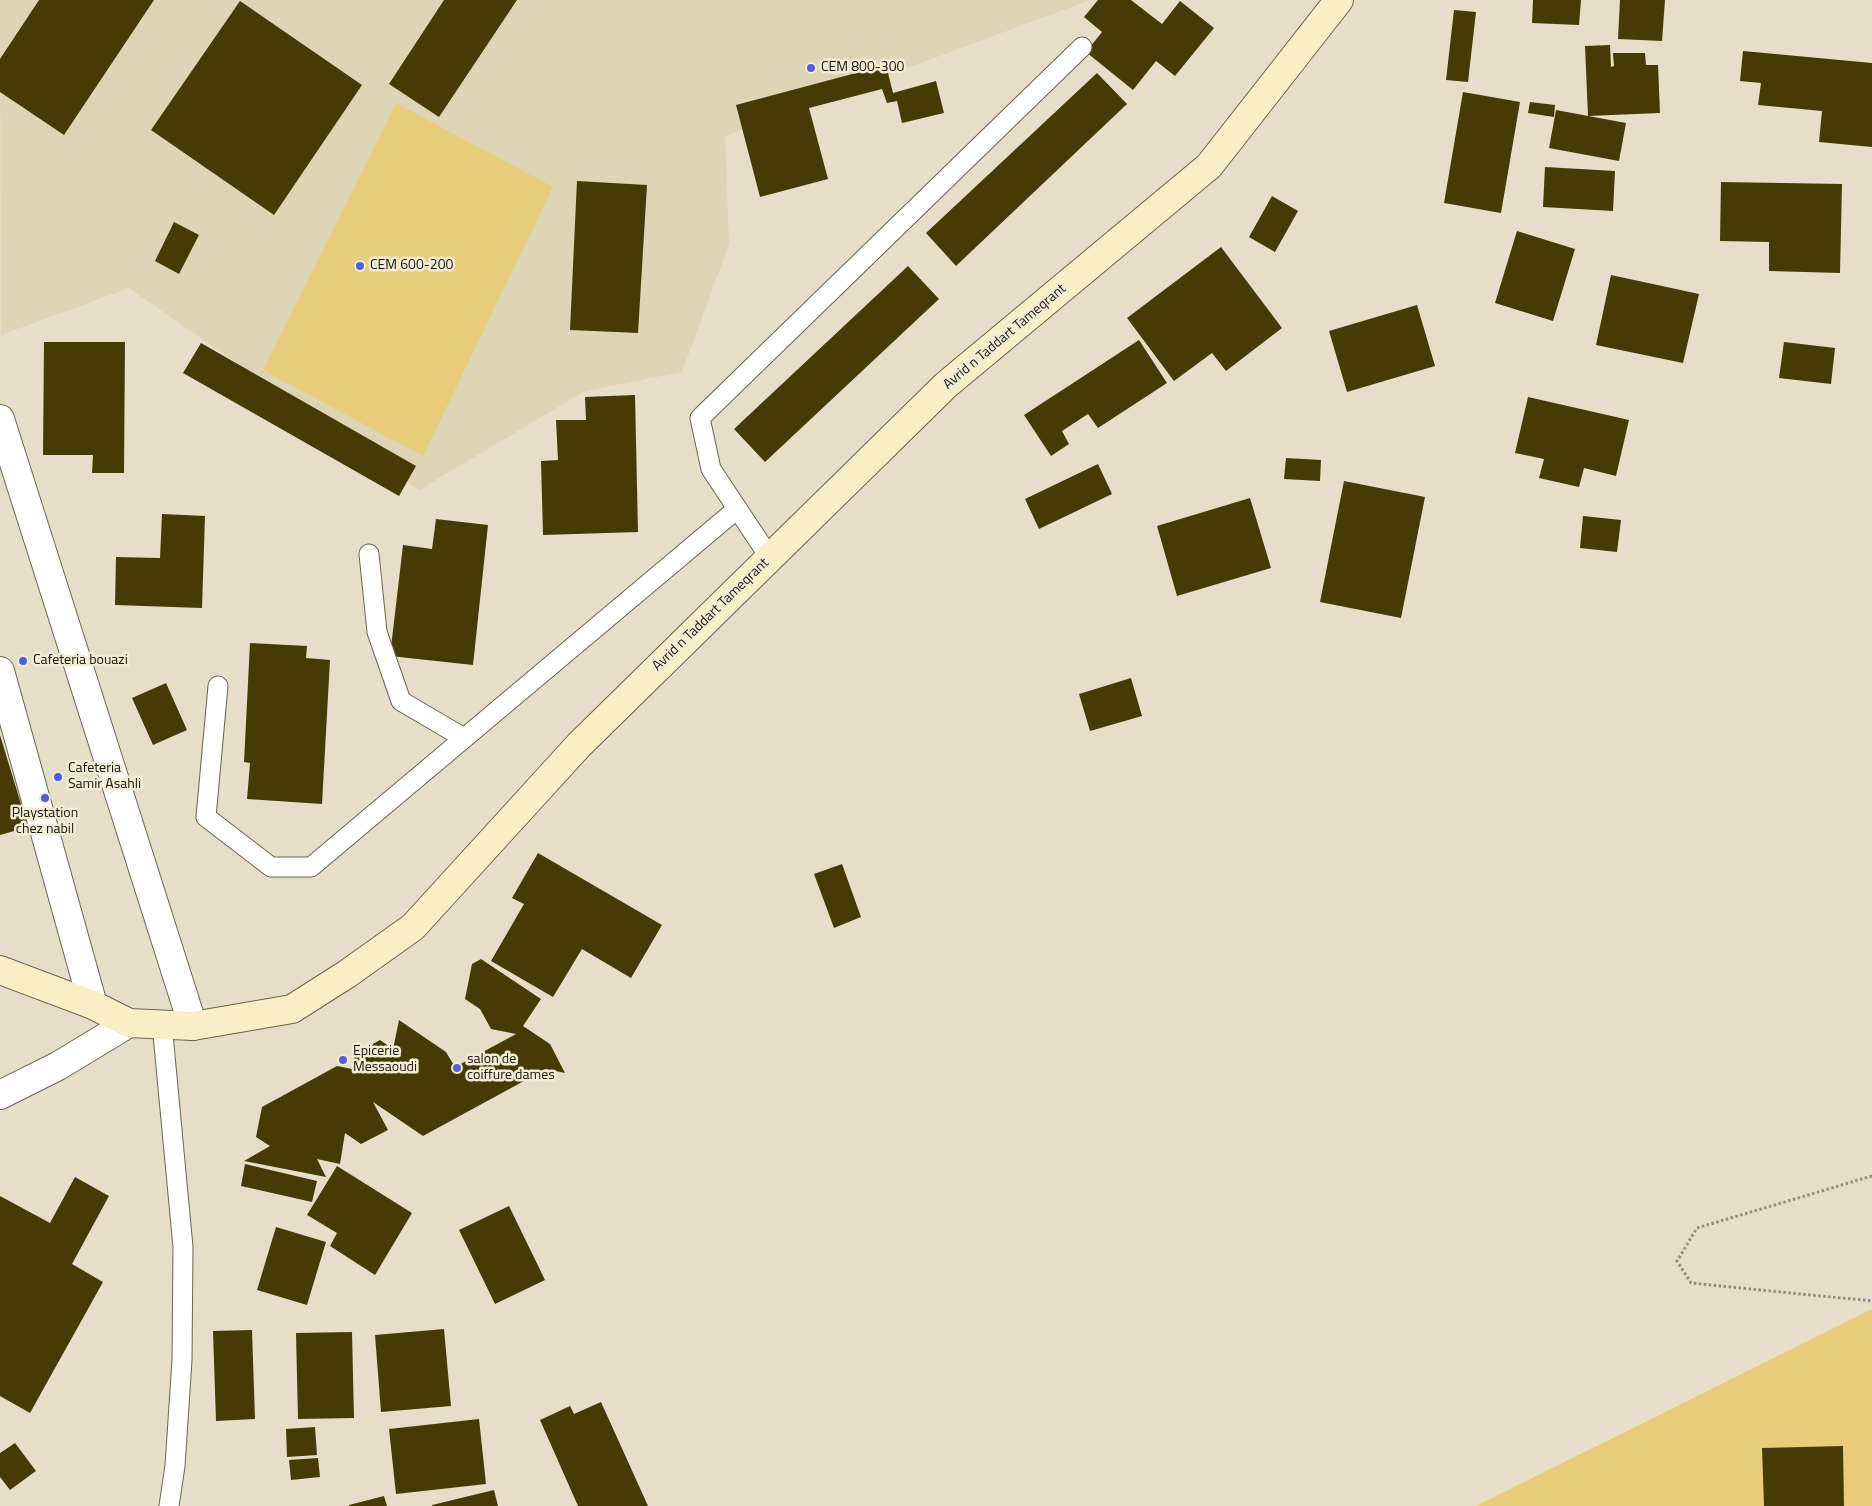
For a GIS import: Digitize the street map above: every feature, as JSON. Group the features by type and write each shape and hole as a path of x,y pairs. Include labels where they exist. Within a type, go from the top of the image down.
{"main road":[{"name":"Avrid n Taddart Tameqrant","path":"0,970 93,1004 129,1023 193,1026 292,1008 347,974 413,927 578,745 946,385 1209,166 1340,0"}],"street":[{"path":"2,431 193,1026"},
{"path":"0,670 93,1004"},
{"path":"0,1095 58,1066 129,1023"}],"lane":[{"path":"770,558 710,469 700,418 1082,47"},
{"path":"218,686 206,818 271,867 311,867 737,508"},
{"path":"369,554 377,632 401,701 464,738"},
{"path":"162,1024 183,1247 182,1360 175,1466 169,1506"}],"path":[{"path":"1872,1176 1697,1228 1677,1261 1691,1283 1872,1301"}],"shaded area":[{"name":"CEM 600-200","path":"0,0 1090,0 725,136 729,244 682,372 585,391 419,490 129,288 1,335"},
{"path":"396,103 553,187 423,456 263,370"},
{"path":"1872,1309 1872,1506 1476,1506"}],"building":[{"path":"39,0 154,0 64,135 0,92 0,59"},
{"path":"444,0 517,0 439,117 389,84"},
{"path":"1098,0 1131,0 1162,24 1180,1 1214,28 1175,76 1156,61 1133,90 1086,52 1102,32 1084,17"},
{"path":"1533,0 1581,0 1579,25 1532,23"},
{"path":"1620,0 1665,0 1662,41 1618,39"},
{"path":"240,1 362,85 274,215 151,130"},
{"path":"1454,10 1476,12 1468,82 1446,80"},
{"path":"1610,45 1611,67 1614,66 1613,53 1645,53 1646,65 1658,65 1660,113 1588,116 1585,46"},
{"path":"1743,51 1872,63 1872,147 1819,142 1822,111 1758,105 1761,83 1740,81"},
{"path":"886,65 893,93 936,81 944,113 902,123 897,101 887,103 882,89 809,108 828,179 760,197 736,105"},
{"path":"1097,73 1127,104 956,266 926,233"},
{"path":"1463,92 1520,102 1501,213 1444,203"},
{"path":"1530,102 1555,105 1554,117 1528,113"},
{"path":"1556,110 1626,123 1619,161 1549,148"},
{"path":"1545,167 1615,171 1613,211 1543,207"},
{"path":"577,181 647,185 638,333 570,330"},
{"path":"1721,182 1842,184 1840,273 1769,271 1769,242 1720,241"},
{"path":"1272,196 1298,211 1275,252 1249,237"},
{"path":"174,222 199,235 179,274 155,261"},
{"path":"1517,231 1575,249 1553,321 1495,303"},
{"path":"1221,247 1282,328 1226,371 1212,353 1174,381 1127,318"},
{"path":"908,266 939,299 765,462 734,429"},
{"path":"1611,275 1699,294 1683,363 1596,345"},
{"path":"1417,305 1435,366 1347,392 1329,331"},
{"path":"1139,340 1167,383 1098,428 1088,414 1062,431 1069,444 1051,456 1024,415"},
{"path":"44,342 125,342 124,473 92,473 93,455 43,455"},
{"path":"1784,342 1835,348 1831,384 1779,378"},
{"path":"201,343 416,466 399,496 183,373"},
{"path":"635,395 638,532 543,535 541,461 558,460 556,420 586,420 585,397"},
{"path":"1528,397 1629,420 1616,476 1584,468 1579,487 1539,478 1544,459 1515,453"},
{"path":"1286,458 1321,460 1320,481 1284,479"},
{"path":"1098,464 1112,494 1039,529 1025,499"},
{"path":"1344,481 1425,497 1401,618 1320,602"},
{"path":"1250,498 1271,568 1177,596 1157,526"},
{"path":"162,514 205,516 202,608 115,605 116,557 160,558"},
{"path":"1583,516 1621,520 1617,552 1580,548"},
{"path":"436,519 488,525 473,665 390,656 403,545 432,549"},
{"path":"250,643 307,646 306,658 330,660 322,804 247,799 250,763 244,762"},
{"path":"1131,678 1142,716 1090,731 1079,694"},
{"path":"166,683 187,730 153,745 132,698"},
{"path":"0,735 28,827 0,835"},
{"path":"538,853 662,925 631,978 582,949 553,997 491,961 524,904 512,898"},
{"path":"842,864 861,917 834,928 814,874"},
{"name":"salon de coiffure dames","path":"481,959 541,999 523,1026 550,1044 565,1073 546,1069 423,1136 373,1102 388,1130 361,1144 345,1133 340,1164 317,1159 326,1177 244,1161 270,1146 256,1137 262,1107 337,1066 352,1069 355,1054 380,1040 393,1049 399,1020 446,1052 455,1067 516,1034 491,1029 480,1009 465,999 472,964"},
{"path":"245,1164 317,1181 312,1202 241,1186"},
{"path":"337,1166 412,1213 375,1275 330,1246 337,1233 307,1215"},
{"path":"75,1177 109,1196 72,1264 103,1282 30,1413 0,1396 0,1196 50,1223"},
{"path":"509,1206 545,1280 495,1304 459,1230"},
{"path":"276,1227 326,1242 307,1305 257,1290"},
{"path":"444,1329 451,1406 381,1412 375,1335"},
{"path":"252,1330 255,1419 216,1421 213,1331"},
{"path":"352,1332 354,1418 298,1419 296,1333"},
{"path":"601,1402 648,1506 578,1506 540,1420 570,1406 574,1414"},
{"path":"479,1419 486,1484 396,1494 389,1429"},
{"path":"315,1427 317,1455 287,1457 286,1429"},
{"path":"15,1443 36,1471 10,1490 0,1477 0,1453"},
{"path":"1843,1446 1844,1506 1764,1506 1762,1448"},
{"path":"318,1458 320,1477 291,1480 289,1460"},
{"path":"494,1490 498,1506 432,1506 432,1505"},
{"path":"384,1496 387,1506 349,1506 349,1505"}],"place":[{"name":"CEM 800-300","path":"811,68"},
{"name":"CEM 600-200","path":"360,266"},
{"name":"Cafeteria bouazi","path":"23,661"},
{"name":"Cafeteria Samir Asahli","path":"58,777"},
{"name":"Playstation chez nabil","path":"45,798"},
{"name":"Epicerie Messaoudi","path":"343,1060"},
{"name":"salon de coiffure dames","path":"457,1068"}]}
